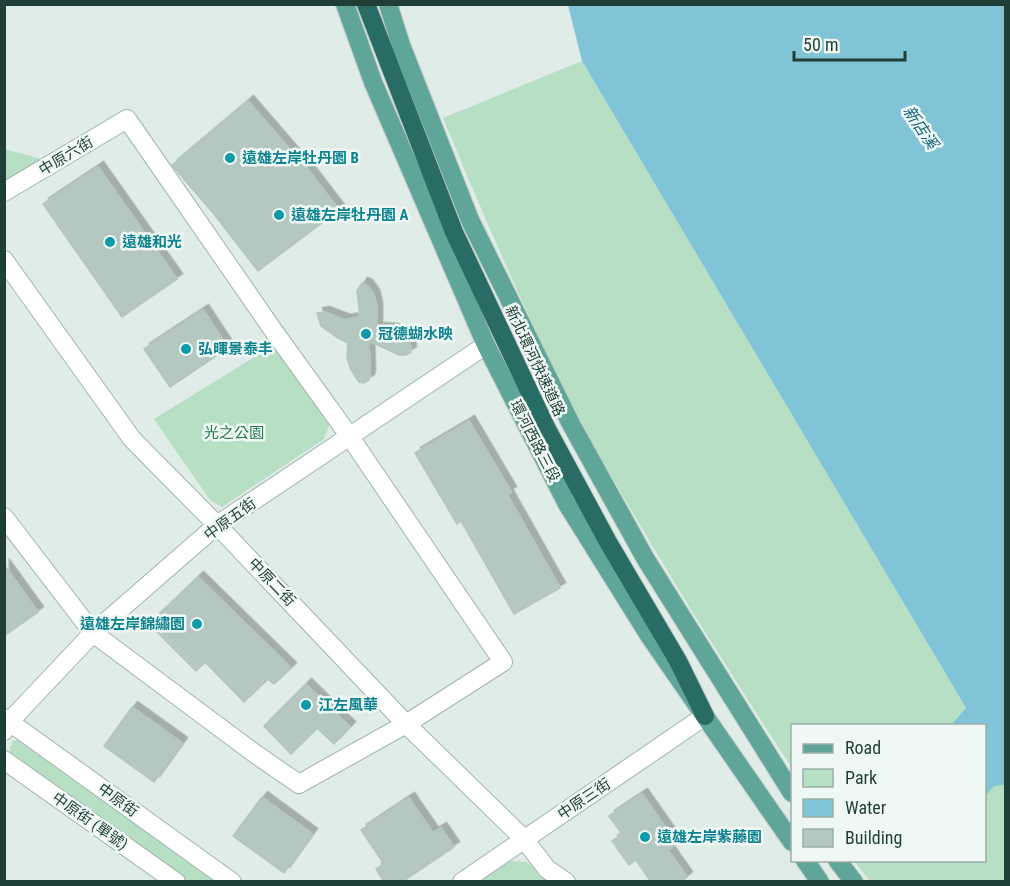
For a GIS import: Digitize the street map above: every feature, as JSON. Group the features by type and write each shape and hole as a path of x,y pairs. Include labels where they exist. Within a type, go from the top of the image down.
{"highway":[{"name":"新北環河快速道路","path":"366,4 454,232 547,429 608,542 678,661 705,716"}],"main road":[{"name":"環河西路三段","path":"345,4 373,82 486,345 567,504 650,637 791,841"},
{"path":"388,4 401,45 470,220 571,424 645,558 791,791"},
{"path":"807,862 820,882"},
{"path":"838,862 854,882"}],"street":[{"name":"中原六街","path":"4,192 127,119 350,437"},
{"name":"中原二街","path":"4,260 132,439 218,525 406,724 524,840 547,869 566,882"},
{"name":"中原五街","path":"6,724 93,633 218,525 486,345"},
{"path":"4,517 93,633 299,784 406,724 503,662 350,437"},
{"name":"中原三街","path":"462,882 705,716"},
{"name":"中原街","path":"6,724 232,882"},
{"name":"中原街 (單號)","path":"4,760 176,882"}],"green space":[{"path":"582,61 975,724 791,724 791,766 649,540 581,421 538,336 443,118"},
{"path":"4,149 49,161 5,182"},
{"name":"光之公園","path":"274,345 330,423 324,439 222,507 210,500 154,419"},
{"path":"17,740 215,881 187,881 10,755 13,741"},
{"path":"986,741 1005,770 1005,881 870,881 855,862 986,862"},
{"path":"510,861 527,862 551,881 478,882"}],"water":[{"name":"新店溪","path":"568,5 1005,5 1005,785 994,786 986,795 986,724 952,724 966,708 582,61"}],"building":[{"path":"248,101 299,158 339,210 258,271 172,165"},
{"name":"遠雄和光","path":"98,167 177,279 122,317 43,204"},
{"name":"冠德蝴水映","path":"362,283 367,285 374,295 377,307 377,328 393,329 400,333 410,343 411,352 399,355 369,341 370,375 369,380 364,383 359,382 351,370 347,358 348,343 321,326 317,313 324,312 345,320 360,317 357,291"},
{"name":"弘暉景泰丰","path":"203,310 228,348 170,387 144,349"},
{"path":"469,421 511,492 507,494 560,588 514,614 461,521 457,524 415,453"},
{"path":"4,565 38,612 4,636"},
{"path":"198,577 291,668 274,684 268,679 244,702 205,662 196,671 149,624"},
{"name":"江左風華","path":"306,684 350,727 334,744 317,728 291,754 264,726"},
{"path":"132,707 182,743 154,782 104,746"},
{"name":"遠雄左岸紫藤園","path":"642,794 677,844 668,850 687,877 681,882 651,882 636,860 629,865 612,841 622,834 609,816"},
{"path":"262,797 312,834 284,873 233,836"},
{"path":"409,798 433,833 441,828 454,847 402,882 384,882 376,869 384,864 361,830"}],"place":[{"name":"遠雄左岸牡丹園 B","path":"230,158"},
{"name":"遠雄左岸牡丹園 A","path":"279,215"},
{"name":"遠雄和光","path":"110,242"},
{"name":"冠德蝴水映","path":"366,334"},
{"name":"弘暉景泰丰","path":"186,349"},
{"name":"遠雄左岸錦繡園","path":"197,624"},
{"name":"江左風華","path":"306,705"},
{"name":"遠雄左岸紫藤園","path":"645,837"}]}
